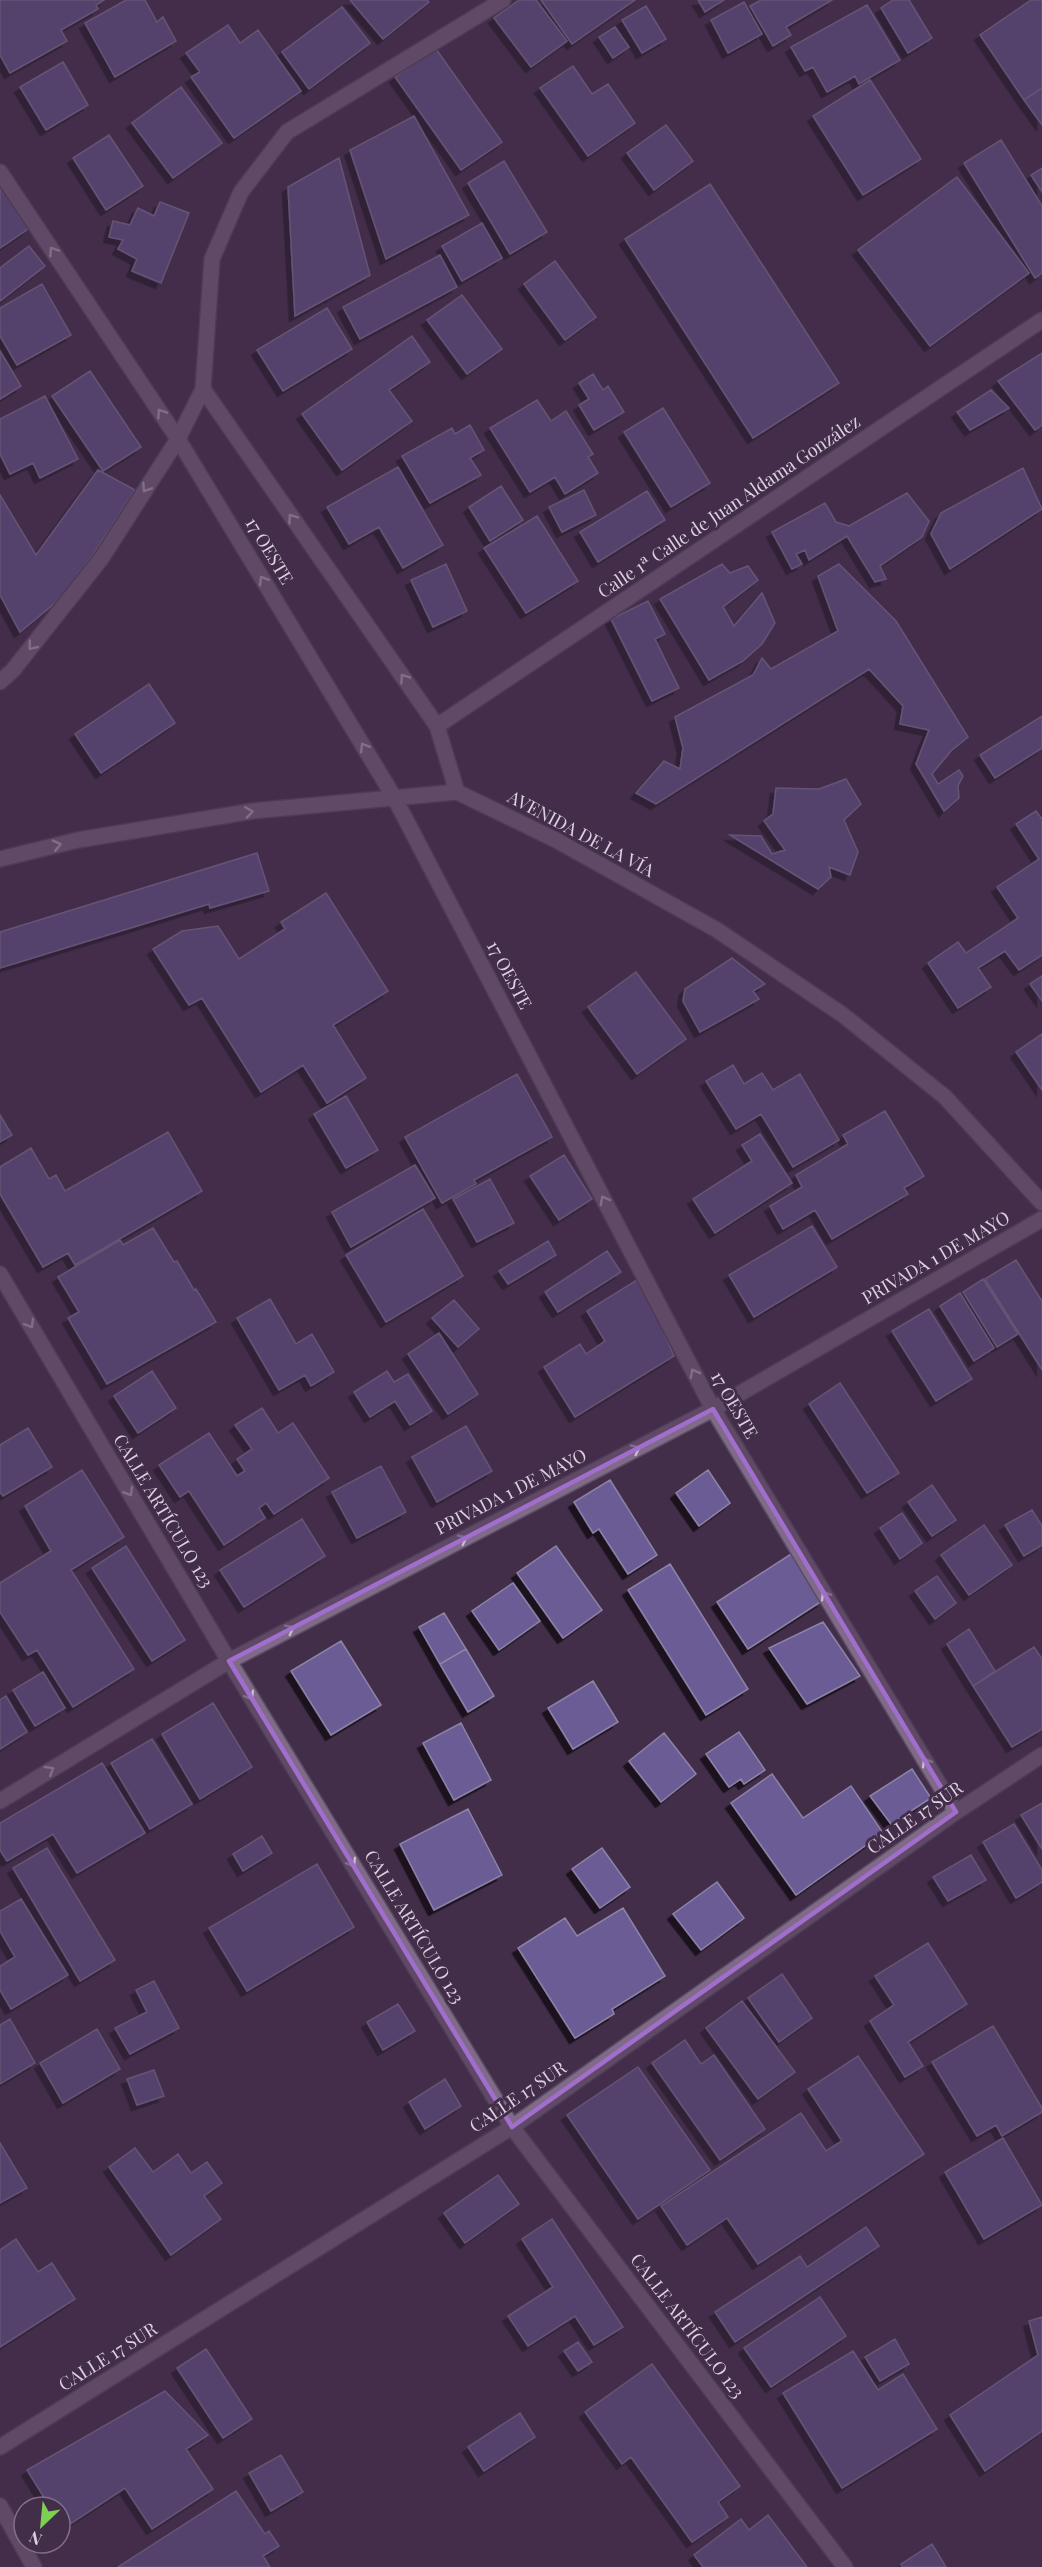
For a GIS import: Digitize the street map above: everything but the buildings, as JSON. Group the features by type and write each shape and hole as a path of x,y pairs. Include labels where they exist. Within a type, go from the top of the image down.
{"street":[{"path":"0,682 13,670 101,559 178,439 203,389 212,259 241,192 287,132 503,0"},
{"name":"17 OESTE","path":"0,172 178,439 394,797 713,1409 956,1812"},
{"name":"Calle 1ª Calle de Juan Aldama González","path":"437,726 1042,320"},
{"path":"0,859 78,840 253,811 457,792 437,726 203,389"},
{"name":"AVENIDA DE LA VÍA","path":"457,792 556,840 717,930 843,1015 945,1097 1042,1203"},
{"name":"PRIVADA 1 DE MAYO","path":"0,1801 229,1661 713,1409 1042,1219"},
{"name":"CALLE ARTÍCULO 123","path":"0,1274 229,1661 513,2127 845,2567"},
{"name":"CALLE 17 SUR","path":"0,2447 513,2127 956,1812 1042,1755"},
{"path":"0,2506 34,2567"}],"highlighted area":[{"path":"713,1409 956,1812 512,2127 229,1661"}]}
